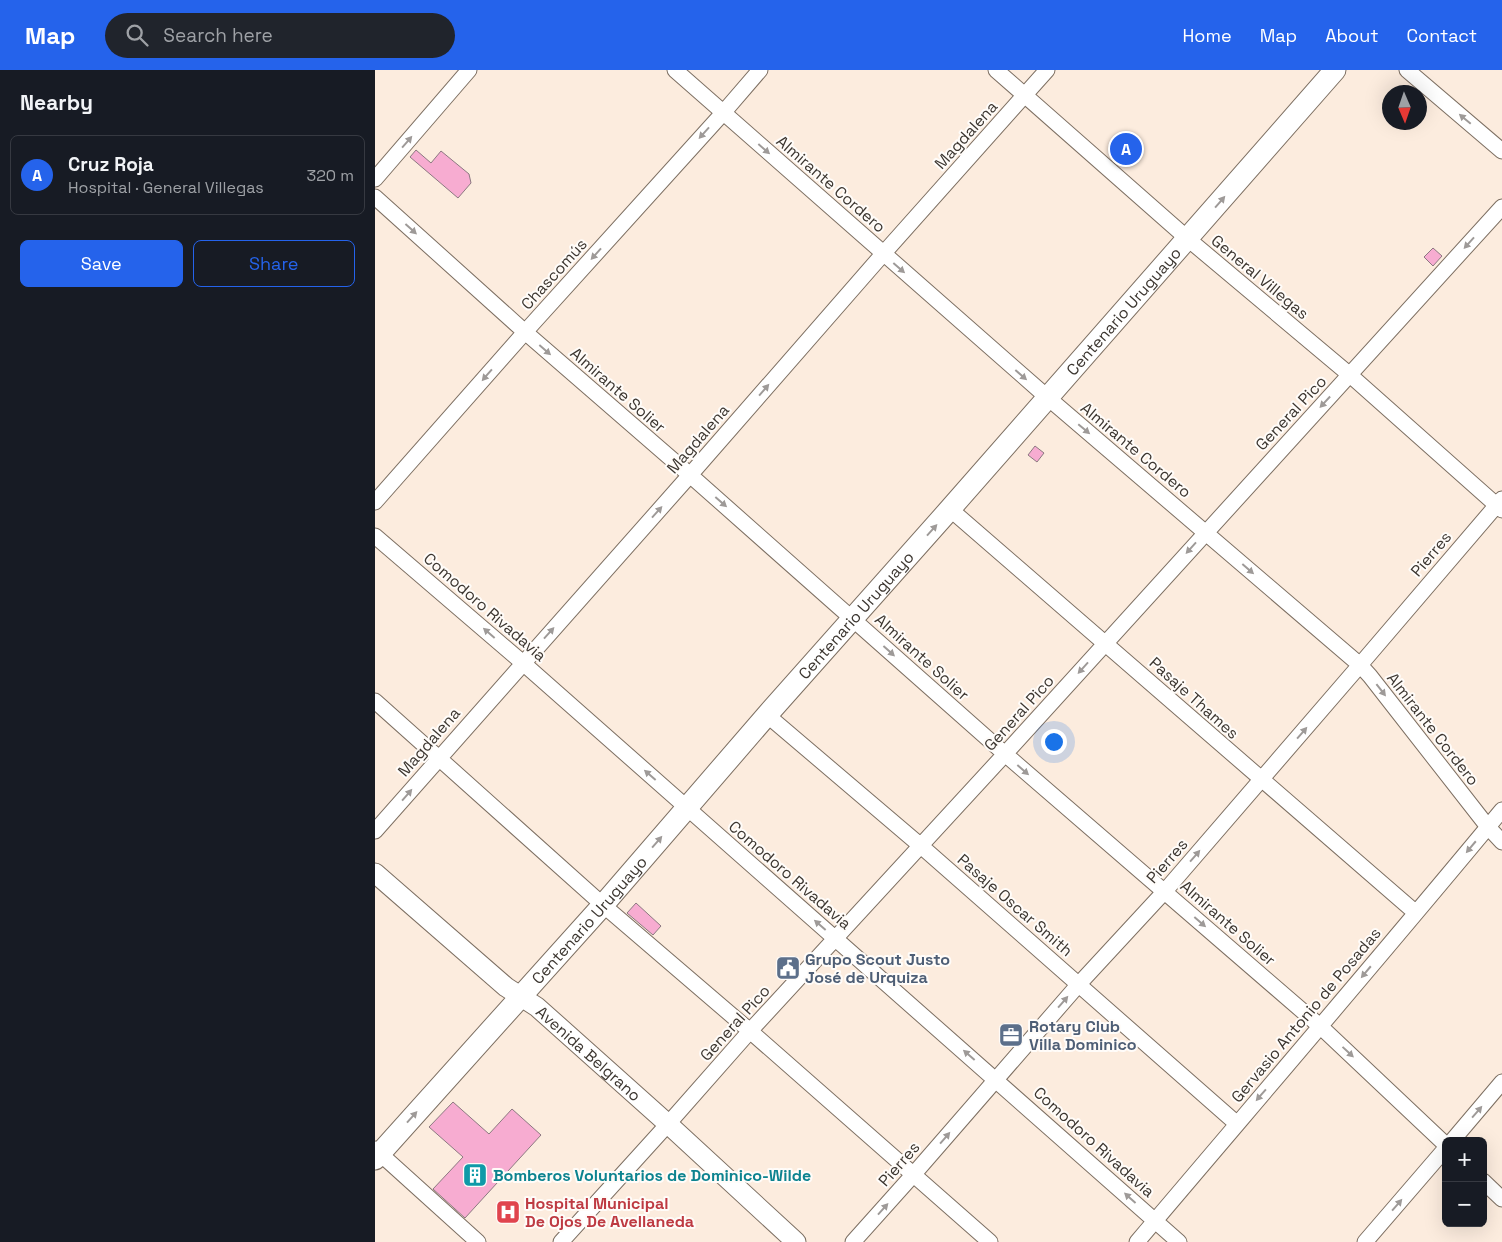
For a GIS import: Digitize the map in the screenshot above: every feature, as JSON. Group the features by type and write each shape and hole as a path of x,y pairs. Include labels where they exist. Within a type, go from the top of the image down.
{"main road":[{"name":"Centenario Uruguayo","path":"377,1154 603,905 852,618 951,509 1335,70"}],"street":[{"path":"375,179 469,70"},
{"name":"Almirante Cordero","path":"675,70 1047,397 1360,666 1370,676 1488,827 1502,842"},
{"name":"Chascomús","path":"375,502 759,70"},
{"name":"General Villegas","path":"996,70 1188,239 1500,504"},
{"name":"Magdalena","path":"375,831 1047,70"},
{"path":"1407,70 1502,151"},
{"name":"Almirante Solier","path":"375,197 525,332 690,475 1005,754 1321,1027 1442,1143"},
{"name":"General Pico","path":"561,1242 750,1031 1005,754 1502,207"},
{"name":"Pierres","path":"853,1242 1079,984 1165,891 1500,504"},
{"name":"Pasaje Thames","path":"951,509 1416,913"},
{"name":"Comodoro Rivadavia","path":"375,536 687,807 1179,1242"},
{"path":"375,701 603,905 750,1031 990,1242"},
{"name":"Pasaje Oscar Smith","path":"767,715 921,846 1236,1124"},
{"name":"Gervasio Antonio de Posadas","path":"1137,1242 1236,1124 1321,1027 1502,810"},
{"name":"Avenida Belgrano","path":"375,873 506,987 537,1007 668,1124 795,1242"},
{"path":"1455,1137 1502,1082"},
{"path":"1365,1242 1442,1152"},
{"path":"377,1154 478,1242"},
{"path":"1484,1182 1502,1199"}],"building":[{"path":"416,150 431,163 441,151 469,174 471,183 458,198 410,157"},
{"path":"1433,248 1442,256 1433,266 1424,257"},
{"path":"1035,446 1044,453 1037,462 1028,455"},
{"path":"636,903 661,926 653,935 627,913"},
{"name":"Bomberos Voluntarios de Dominico-Wilde","path":"453,1102 489,1134 512,1109 541,1135 465,1218 433,1189 463,1157 429,1127"}],"place":[{"name":"Cruz Roja","path":"1126,149"},
{"name":"Grupo Scout Justo José de Urquiza","path":"788,968"},
{"name":"Rotary Club Villa Dominico","path":"1011,1035"},
{"name":"Bomberos Voluntarios de Dominico-Wilde","path":"475,1175"},
{"name":"Hospital Municipal De Ojos De Avellaneda","path":"508,1212"}]}
